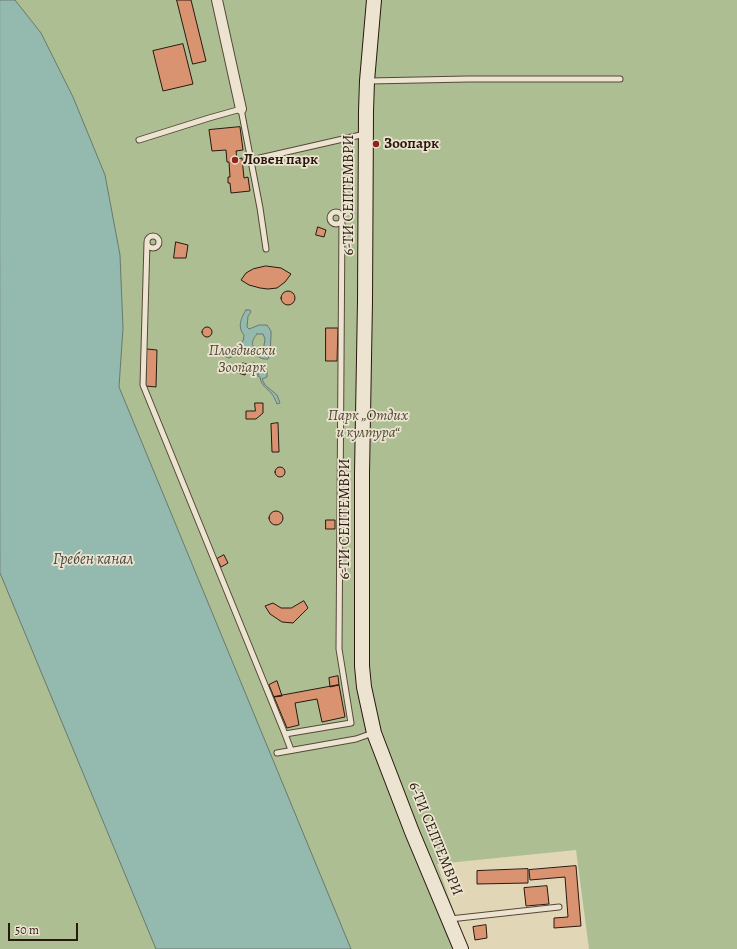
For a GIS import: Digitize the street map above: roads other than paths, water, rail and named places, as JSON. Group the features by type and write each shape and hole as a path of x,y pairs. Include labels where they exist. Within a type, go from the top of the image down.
{"street":[{"path":"217,0 241,109"},
{"name":"6-ТИ СЕПТЕМВРИ","path":"374,0 366,81 365,302 362,473 362,666 364,686 374,733 412,832 462,949"}],"lane":[{"path":"366,81 620,79"},
{"path":"139,140 241,109 266,248"},
{"path":"251,160 366,134"},
{"path":"285,734 351,723 339,649 342,218"},
{"path":"147,242 143,385 291,750"},
{"path":"276,753 356,739 374,733"},
{"path":"449,919 559,907"}],"water":[{"name":"Гребен канал","path":"0,0 15,0 41,33 73,97 105,175 120,255 123,328 119,387 351,949 156,949 0,573"},
{"path":"246,310 250,310 251,312 248,316 247,327 249,329 259,325 267,325 271,331 270,354 268,359 245,352 229,358 226,357 226,353 238,347 244,339 240,326 241,319","holes":["257,334 263,334 265,339 263,352 261,353 253,347 253,340"]},
{"path":"254,363 254,369 257,374 259,375 259,372 267,370 267,377 262,379 265,385 277,395 280,403 277,404 272,394 263,385 260,377 256,375 252,369 252,364"}],"place":[{"name":"Зоопарк","path":"376,144"},
{"name":"Ловен парк","path":"235,160"}],"park label":[{"name":"Пловдивски Зоопарк","path":"242,360"},
{"name":"Парк „Отдих и култура“","path":"368,424"}]}
